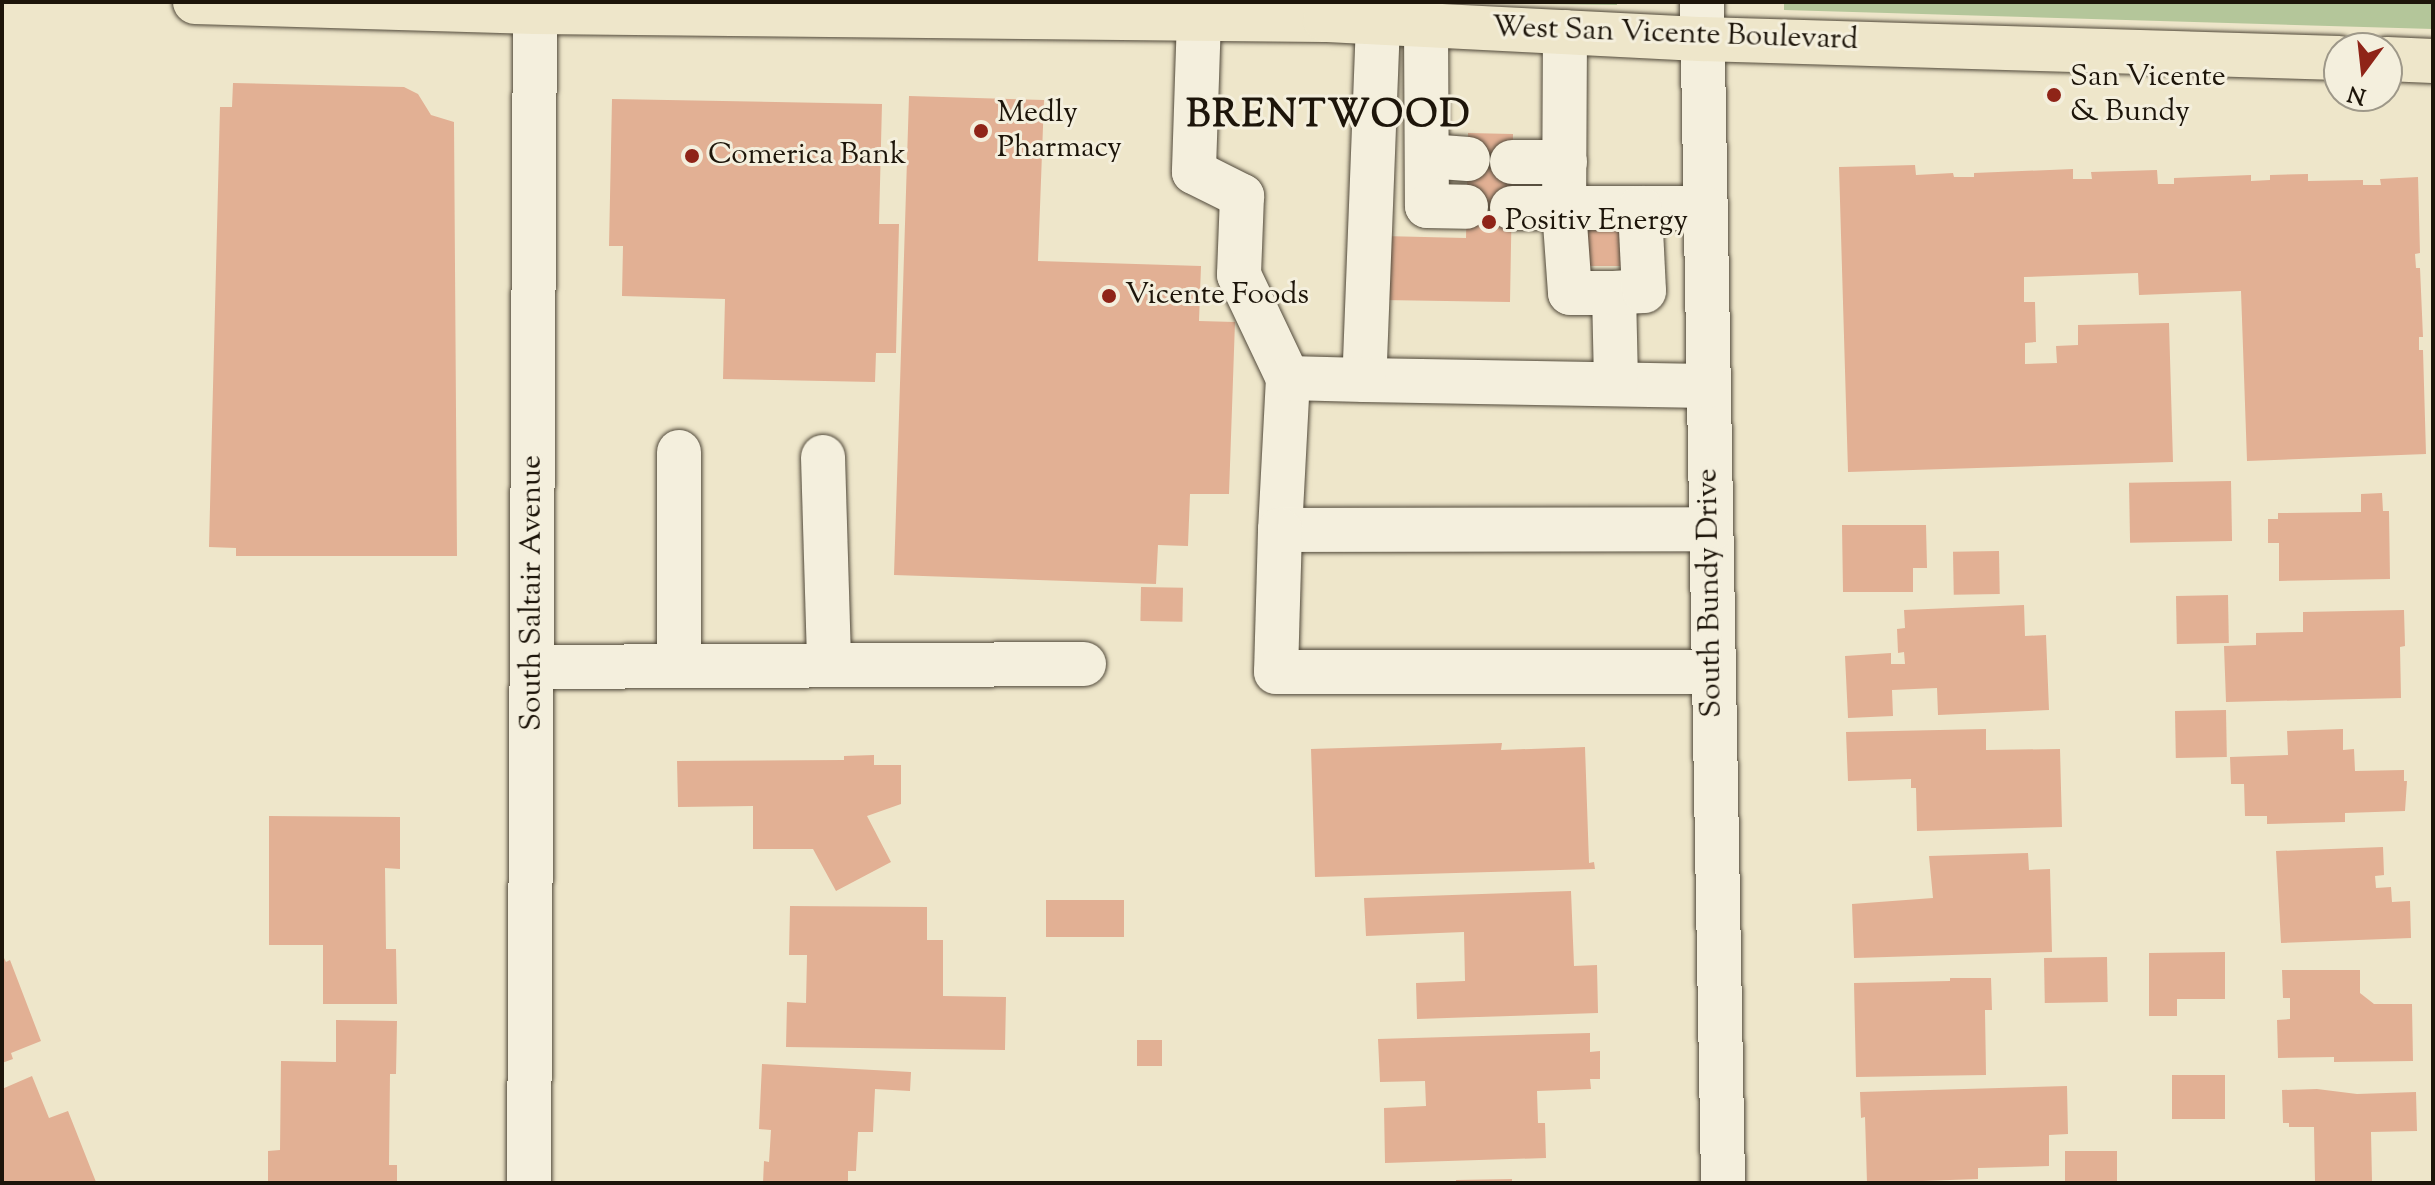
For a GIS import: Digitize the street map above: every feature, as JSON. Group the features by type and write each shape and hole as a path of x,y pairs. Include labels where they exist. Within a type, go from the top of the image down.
{"main road":[{"name":"West San Vicente Boulevard","path":"195,2 535,7 1012,8 1199,18 1310,11 1378,23 1565,32 1702,20 2323,57"},
{"path":"2403,60 2433,61"}],"street":[{"name":"South Saltair Avenue","path":"529,1183 535,7"},
{"path":"1199,18 1194,172 1242,196 1239,275 1288,378 1276,672 1712,672"},
{"name":"South Bundy Drive","path":"1702,20 1723,1183"},
{"path":"1364,380 1378,23"},
{"path":"1426,25 1448,158 1427,206 1466,207"},
{"path":"1565,32 1564,209 1570,293 1644,291 1640,208"},
{"path":"1512,162 1565,162"},
{"path":"1512,208 1705,208"},
{"path":"1614,293 1616,382"},
{"path":"1288,378 1707,386"},
{"path":"679,452 679,666"},
{"path":"823,457 829,665"},
{"path":"1280,530 1710,529"},
{"path":"534,667 1084,664"}],"green space":[{"path":"1413,2 1617,2 1617,5"},
{"path":"1784,2 2433,2 2433,29 1784,10"}],"building":[{"path":"233,83 404,87 418,94 431,115 454,122 457,556 236,556 236,548 209,547 220,107 232,107"},
{"path":"909,96 1044,100 1038,261 1201,266 1199,321 1235,322 1229,494 1190,494 1188,546 1158,545 1156,584 894,575"},
{"path":"612,99 882,104 879,224 899,224 896,353 876,353 875,382 723,379 725,299 622,296 623,246 609,246"},
{"name":"Positiv Energy","path":"1468,133 1513,134 1510,302 1382,300 1383,236 1466,238"},
{"path":"1915,165 1916,175 1953,173 1954,177 1974,177 1974,173 2073,169 2073,179 2092,179 2091,172 2157,170 2158,184 2174,184 2174,178 2251,175 2251,181 2270,180 2270,175 2308,174 2308,181 2363,180 2363,185 2381,185 2380,179 2418,177 2420,253 2415,254 2416,268 2420,268 2423,337 2419,337 2419,350 2423,350 2426,454 2247,461 2241,291 2139,295 2138,273 2024,277 2024,302 2035,302 2036,342 2025,343 2025,364 2057,363 2056,346 2078,345 2078,325 2169,323 2173,462 1848,472 1839,167"},
{"path":"1575,221 1623,221 1623,266 1575,266"},
{"path":"2231,481 2232,541 2130,543 2129,483"},
{"path":"2382,493 2383,511 2389,511 2390,579 2279,581 2279,543 2268,543 2268,519 2278,519 2278,513 2361,512 2361,494"},
{"path":"1842,525 1926,525 1927,568 1913,568 1913,592 1843,592"},
{"path":"1999,551 2000,594 1954,595 1953,552"},
{"path":"1141,587 1183,588 1182,622 1140,621"},
{"path":"2228,595 2229,643 2177,644 2176,596"},
{"path":"2024,605 2025,636 2046,635 2049,710 1938,715 1937,688 1892,690 1893,716 1848,718 1845,656 1891,653 1891,664 1905,664 1904,652 1898,653 1897,629 1905,628 1904,610"},
{"path":"2404,610 2405,646 2400,647 2401,698 2226,702 2224,646 2256,645 2256,633 2303,632 2303,612"},
{"path":"2226,710 2227,757 2176,758 2175,711"},
{"path":"1986,729 1986,750 2060,749 2062,827 1917,831 1916,788 1911,788 1911,779 1848,781 1846,732"},
{"path":"2343,729 2343,750 2354,749 2355,771 2404,770 2404,781 2407,781 2405,811 2345,813 2345,822 2267,824 2267,816 2245,816 2244,784 2231,784 2230,757 2288,755 2287,731"},
{"path":"1502,743 1501,750 1585,747 1589,863 1594,862 1595,869 1315,877 1311,749"},
{"path":"874,755 874,765 901,765 901,804 867,816 891,862 836,891 813,849 753,849 753,806 678,807 677,761 844,760 844,756"},
{"path":"269,816 400,817 400,869 385,868 386,949 396,949 397,1004 323,1004 323,945 269,945"},
{"path":"2383,847 2384,875 2375,876 2376,888 2391,887 2392,902 2410,901 2411,938 2281,943 2276,851"},
{"path":"2028,853 2029,870 2050,869 2052,952 1854,958 1852,904 1933,898 1929,856"},
{"path":"1571,891 1574,966 1597,965 1598,1013 1417,1019 1416,983 1465,981 1464,932 1366,936 1364,898"},
{"path":"1046,900 1124,900 1124,937 1046,937"},
{"path":"790,906 927,907 927,940 943,940 943,996 1006,997 1005,1050 786,1047 787,1002 806,1003 807,955 789,955"},
{"path":"2225,952 2225,999 2177,999 2177,1016 2149,1016 2149,953"},
{"path":"2,954 6,962 10,960 41,1041 11,1053 13,1059 2,1063"},
{"path":"2107,957 2108,1002 2045,1003 2044,958"},
{"path":"2282,970 2360,970 2360,993 2374,1004 2412,1004 2413,1061 2334,1062 2334,1057 2278,1058 2277,1020 2290,1019 2290,998 2283,998"},
{"path":"1950,978 1991,978 1992,1010 1985,1010 1986,1075 1856,1077 1854,983 1950,981"},
{"path":"336,1020 397,1021 396,1074 390,1074 389,1165 397,1165 397,1183 268,1183 268,1151 280,1150 281,1061 336,1062"},
{"path":"1590,1033 1590,1052 1600,1051 1600,1079 1590,1079 1591,1089 1537,1091 1538,1123 1545,1123 1546,1158 1385,1163 1384,1108 1426,1106 1425,1081 1380,1082 1378,1039"},
{"path":"1137,1040 1162,1040 1162,1066 1137,1066"},
{"path":"762,1064 911,1072 910,1091 875,1089 873,1132 858,1132 856,1171 848,1171 848,1183 763,1183 764,1161 769,1162 771,1130 759,1129"},
{"path":"2172,1075 2225,1075 2225,1119 2172,1119"},
{"path":"32,1076 49,1118 68,1111 96,1182 2,1183 2,1089"},
{"path":"2067,1086 2068,1134 2049,1135 2049,1166 1978,1168 1978,1179 1867,1183 1865,1117 1861,1118 1860,1092"},
{"path":"2317,1089 2357,1094 2416,1092 2417,1131 2371,1132 2372,1181 2315,1182 2314,1127 2289,1127 2289,1123 2283,1123 2282,1090"},
{"path":"2065,1151 2117,1151 2117,1183 2065,1183"},
{"path":"1512,1179 1512,1183 1456,1183 1456,1180"}],"place":[{"name":"San Vicente & Bundy","path":"2054,95"},
{"name":"Medly Pharmacy","path":"981,131"},
{"name":"Comerica Bank","path":"692,156"},
{"name":"Positiv Energy","path":"1489,222"},
{"name":"Vicente Foods","path":"1109,296"}],"district":[{"name":"BRENTWOOD","path":"1329,118"}]}
